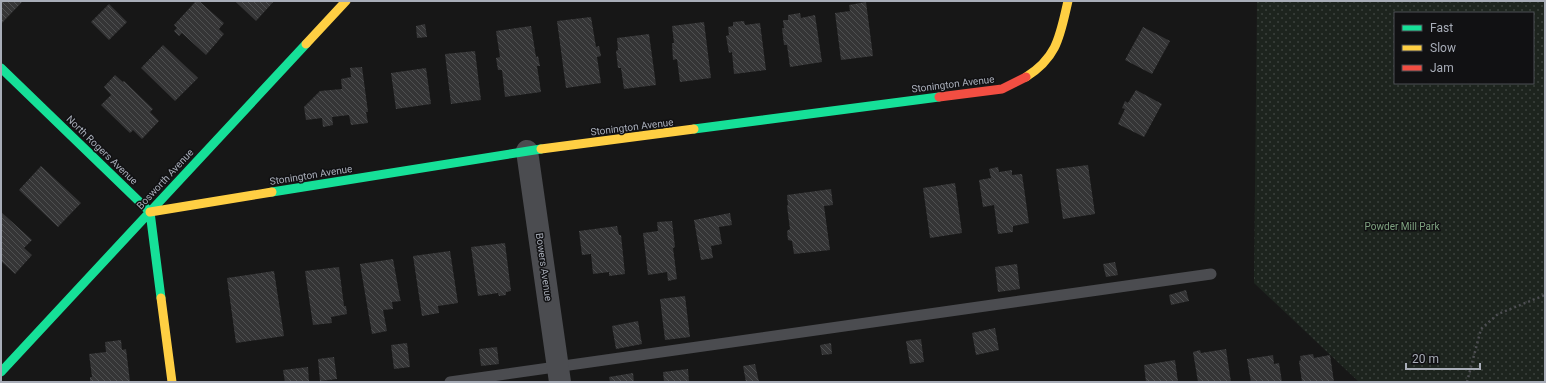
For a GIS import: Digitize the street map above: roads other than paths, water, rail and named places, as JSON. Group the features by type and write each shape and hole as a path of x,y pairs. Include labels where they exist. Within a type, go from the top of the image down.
{"street":[{"name":"Bosworth Avenue","path":"1,372 346,1"},
{"name":"Stonington Avenue","path":"150,212 527,152 1002,89 1028,77 1039,68 1052,53 1060,37 1068,1"},
{"name":"North Rogers Avenue","path":"1,68 150,212"},
{"name":"Bowers Avenue","path":"527,152 559,374"},
{"path":"150,212 172,382"}],"lane":[{"path":"450,382 559,374 1211,274"}],"park label":[{"name":"Powder Mill Park","path":"1402,226"}]}
